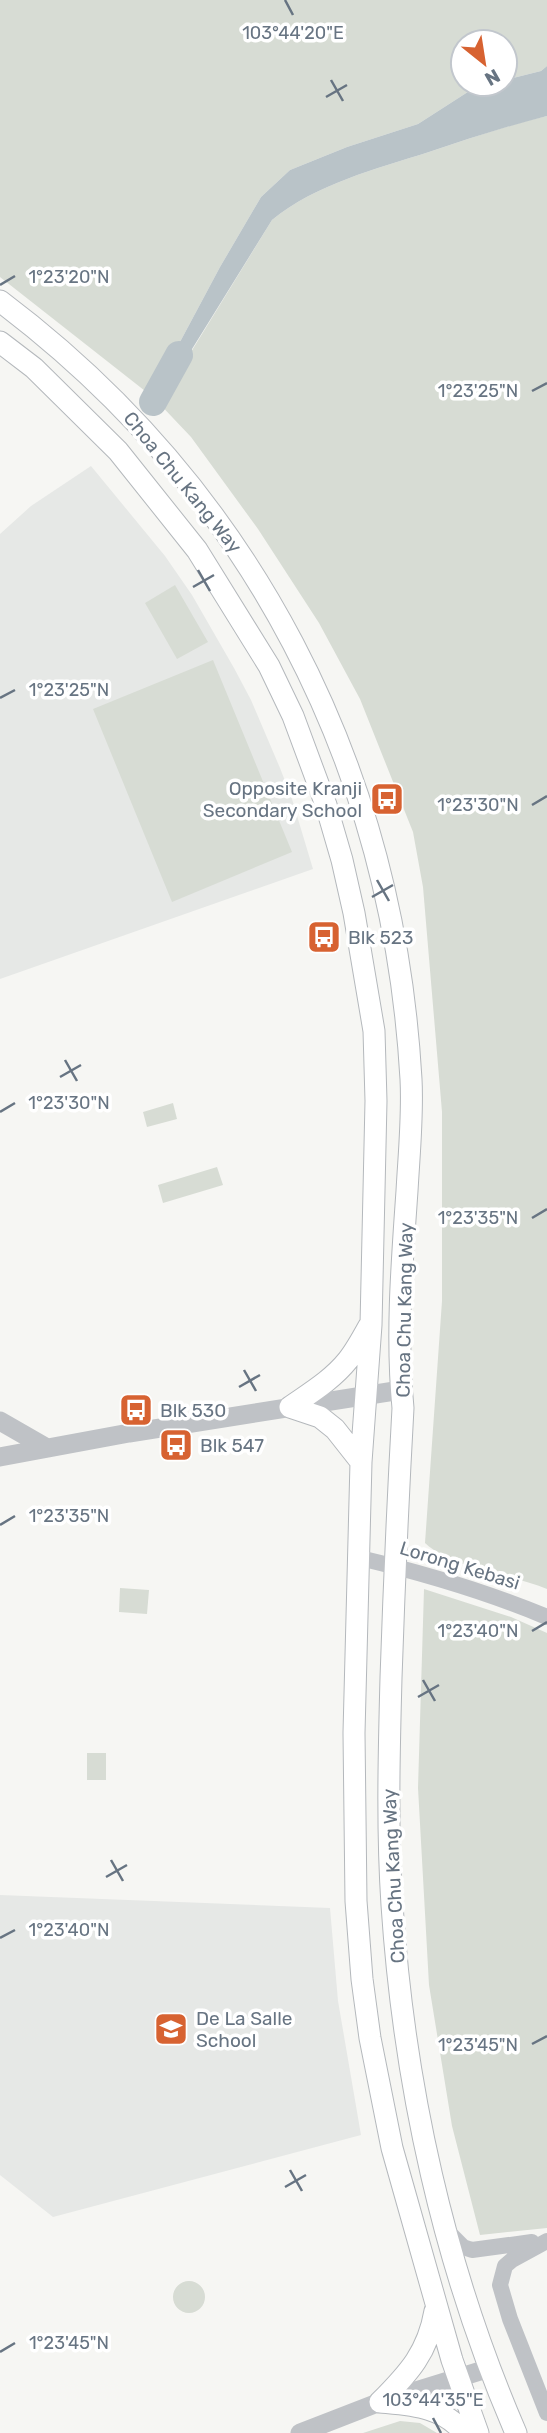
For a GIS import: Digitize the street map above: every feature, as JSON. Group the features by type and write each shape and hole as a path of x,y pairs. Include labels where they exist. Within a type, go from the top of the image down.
{"main road":[{"name":"Choa Chu Kang Way","path":"0,301 41,332 113,397 167,456 248,563 300,654 329,716 354,780 372,838 400,977 412,1082 403,1246 403,1408 389,1733 389,1837 400,2002 414,2090 444,2226 490,2368 516,2433"},
{"name":"Choa Chu Kang Way","path":"0,342 34,368 118,450 197,550 269,666 298,729 326,805 342,860 374,1031 376,1101 371,1325 361,1462 354,1746 356,1901 362,1979 391,2148 457,2379 478,2433"},
{"path":"290,1407 338,1371 371,1325"},
{"path":"290,1407 320,1417 335,1429 361,1462"},
{"path":"380,2402 404,2379 431,2335 435,2306"},
{"path":"380,2402 414,2405 439,2412 455,2422 464,2433"}],"street":[{"path":"0,1457 128,1433 401,1390"},
{"path":"0,1421 47,1448"},
{"name":"Lorong Kebasi","path":"360,1558 395,1566 516,1604 547,1617"},
{"path":"444,2226 455,2241 472,2250 547,2240"},
{"path":"547,2240 505,2266 500,2285 510,2319 547,2413"},
{"path":"300,2433 380,2402 490,2368"}],"shaded area":[{"path":"0,0 547,0 547,66 541,71 519,76 519,28 449,28 449,98 458,98 418,124 347,147 290,170 261,197 157,385 167,391 272,220 289,207 327,187 368,171 547,116 547,1589 451,1559 425,1543 442,1301 442,1112 423,887 413,832 360,699 319,623 258,529 191,437 154,398 0,277"},
{"path":"547,66 547,116 368,171 327,187 289,207 272,220 166,391 157,385 261,197 290,170 347,147 418,124 458,98 519,98 519,76 541,71"},
{"path":"91,466 165,556 192,595 234,668 280,768 313,869 0,979 0,534 31,506"},
{"path":"175,585 208,642 177,659 145,603"},
{"path":"213,660 292,852 172,902 93,709"},
{"path":"173,1103 177,1119 147,1127 143,1112"},
{"path":"217,1167 223,1185 163,1203 158,1185"},
{"path":"120,1588 149,1590 147,1614 119,1612"},
{"path":"424,1589 511,1617 547,1633 547,2228 480,2235 452,2126 429,1985 418,1788"},
{"path":"87,1753 106,1753 106,1780 87,1780"},
{"name":"De La Salle School","path":"0,1895 330,1908 338,2001 361,2135 53,2217 0,2175"},
{"path":"189,2281 200,2286 205,2297 200,2308 189,2313 178,2308 173,2297 178,2286"},
{"path":"400,2421 420,2423 437,2433 363,2433"}],"waterway":[{"path":"153,402 179,355"}],"place":[{"name":"Opposite Kranji Secondary School","path":"387,799"},
{"name":"Blk 523","path":"324,937"},
{"name":"Blk 530","path":"136,1410"},
{"name":"Blk 547","path":"176,1445"},
{"name":"De La Salle School","path":"171,2029"}]}
